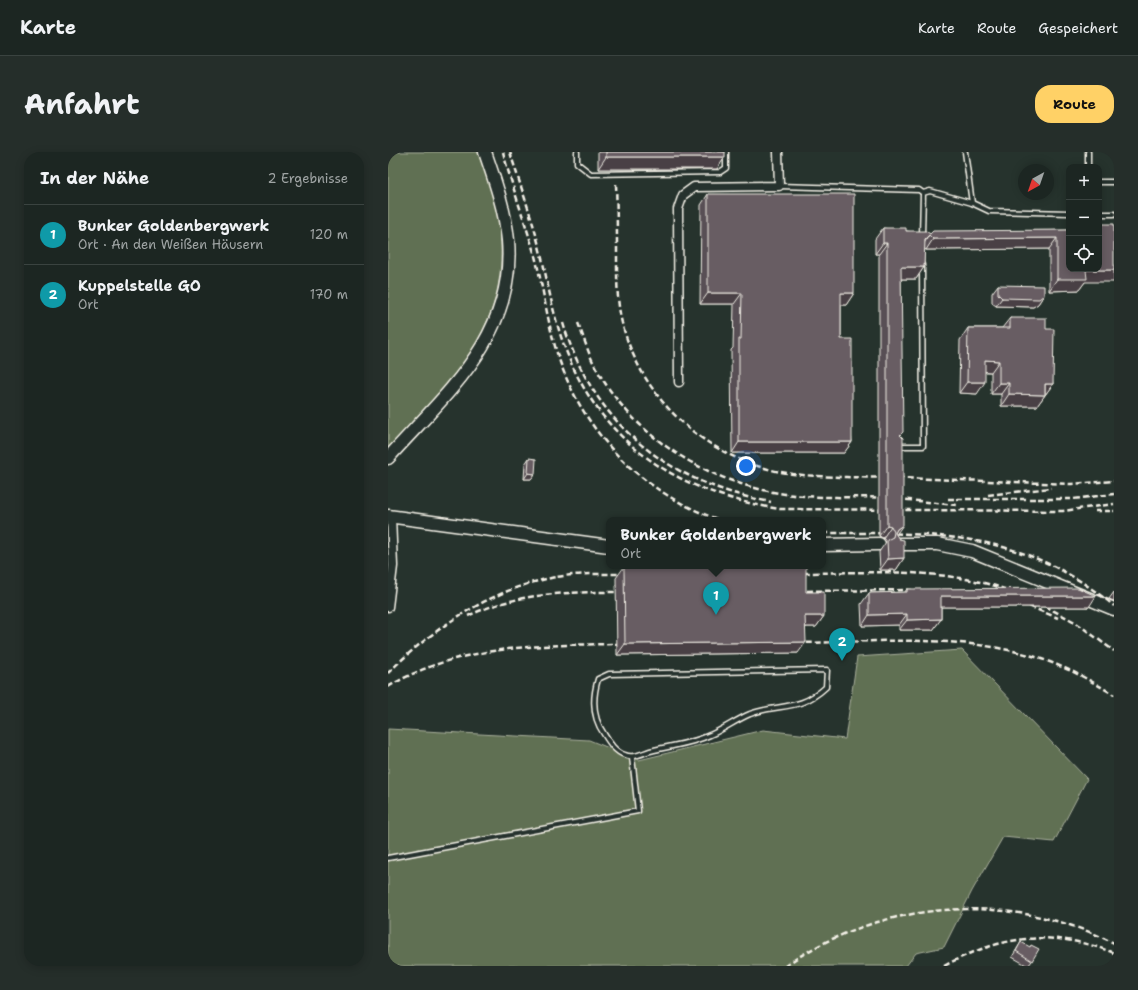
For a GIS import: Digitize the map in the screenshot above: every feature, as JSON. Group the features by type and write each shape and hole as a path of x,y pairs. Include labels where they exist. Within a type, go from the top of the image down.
{"street":[{"path":"388,458 472,364 489,337 501,306 508,268 508,241 502,206 485,152"},
{"path":"679,382 678,209 682,195 694,187 779,186 778,152"},
{"path":"388,607 393,566 389,517 417,519 606,546"},
{"path":"826,545 879,544"},
{"path":"895,544 937,544 972,551 1114,609"}],"lane":[{"path":"576,152 576,163 591,174 720,172 726,168 726,152"},
{"path":"965,152 972,203"},
{"path":"1088,152 1088,164"},
{"path":"1102,182 1114,182"},
{"path":"779,186 919,190 923,193 930,191 972,203 989,211 1066,213"},
{"path":"922,242 923,193"},
{"path":"1102,214 1114,214"},
{"path":"896,446 923,446 922,258"},
{"path":"827,670 826,687 806,702 756,712 740,718 710,735 689,743 653,750 632,757 623,755 611,745 597,724 593,706 595,690 598,679 609,674 827,670"},
{"path":"388,858 638,810 632,757"}],"green space":[{"path":"388,152 478,152 497,213 500,234 500,268 495,299 485,327 470,353 452,378 388,449"},
{"path":"962,650 1087,779 1054,842 1003,837 972,891 944,947 916,953 906,966 388,966 388,729 589,740 639,760 763,730 845,739 857,657"}],"building":[{"path":"606,152 725,152 725,157 606,157"},
{"path":"708,194 854,194 854,293 841,293 841,339 852,339 852,442 739,442 739,339 741,339 742,293 708,293"},
{"path":"1102,224 1114,224 1114,270 1102,270"},
{"path":"883,228 906,228 906,231 926,231 930,234 933,231 1066,230 1066,272 1086,272 1087,279 1057,279 1057,238 933,239 929,235 925,239 924,267 901,267 903,432 900,435 903,438 903,525 897,529 895,533 899,539 904,540 904,558 888,559 887,540 893,537 894,532 891,526 887,525 887,243 883,243"},
{"path":"998,285 1044,286 1044,295 1039,299 1002,298 998,294"},
{"path":"1010,318 1046,318 1046,329 1054,329 1053,384 1045,384 1045,395 1009,394 1009,383 999,383 999,361 985,360 985,382 967,382 968,328 1010,328"},
{"path":"529,458 536,459 535,474 528,473"},
{"path":"624,569 806,569 806,592 824,592 824,616 805,616 806,642 625,644"},
{"path":"1078,588 1096,596 941,596 941,619 907,620 907,614 869,615 869,593 907,592 907,589"},
{"path":"1021,942 1030,947 1031,945 1039,949 1032,961 1016,951"}],"railway":[{"path":"503,152 535,256 549,323 560,362 586,415 602,438 643,478 667,495 692,509 712,517"},
{"path":"510,152 537,238 559,332 569,358 585,390 605,418 628,442 654,462 682,479 713,492 746,502 780,509 1063,511 1114,504"},
{"path":"616,184 618,300 622,323 632,352 646,379 664,403 685,424 708,442 735,457 763,468 793,474 834,477 1071,484 1114,481"},
{"path":"563,323 576,359 594,391 615,419 640,444 668,464 700,481 734,493 771,502"},
{"path":"578,323 596,368 612,393 631,415 652,435 676,453 701,467 728,479 756,488 798,496 888,498 957,505"},
{"path":"988,495 1051,488"},
{"path":"948,499 1073,499 1114,494"},
{"path":"1095,511 1114,511"},
{"path":"826,533 903,534 940,536 976,541 1011,550 1046,563 1080,581 1114,606"},
{"path":"795,573 878,572 933,575 960,578 1013,592"},
{"path":"388,673 423,641 443,627 484,602 506,592 528,584 560,576 629,574"},
{"path":"798,591 916,590"},
{"path":"468,616 486,608 523,598 541,595 617,592"},
{"path":"1037,602 1075,622 1114,651"},
{"path":"1021,603 1058,618"},
{"path":"798,643 927,641 979,645 1018,652 1061,666 1114,695"},
{"path":"388,687 414,673 470,655 529,647 617,644"},
{"path":"785,966 823,944 863,927 904,916 946,910 989,910 1032,915 1074,926 1114,943"},
{"path":"944,966 986,948 1007,942 1028,939 1048,938 1070,941 1092,945 1114,953"}],"place":[{"name":"Bunker Goldenbergwerk","path":"716,615"},
{"name":"Kuppelstelle GO","path":"842,661"}]}
